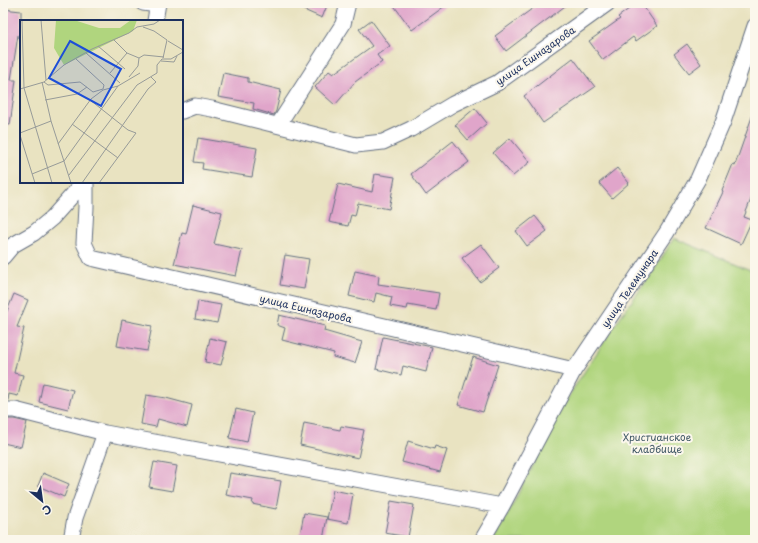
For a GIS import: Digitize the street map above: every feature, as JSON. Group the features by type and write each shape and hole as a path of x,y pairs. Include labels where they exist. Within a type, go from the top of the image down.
{"street":[{"path":"278,125 343,24 348,3"},
{"name":"улица Ешназарова","path":"183,111 196,106 356,145 383,142 411,129 453,104 497,83 608,3"},
{"path":"153,4 155,20"},
{"name":"улица Телемунара","path":"482,540 502,506 574,370 667,232 698,179 723,122 755,26"},
{"path":"3,257 13,246 34,233 52,218 76,190 80,183"},
{"name":"улица Ешназарова","path":"86,183 84,243 91,258 574,370"},
{"name":"улица Ешназарова","path":"86,207 92,190 97,183"},
{"path":"3,410 15,410 105,433 502,506"},
{"path":"71,540 75,518 105,433"}],"green space":[{"name":"Христианское кладбище","path":"674,238 755,272 755,540 493,540 507,516 562,406 621,316 653,272"}],"building":[{"path":"288,3 328,3 322,18"},
{"path":"392,3 449,3 412,30"},
{"path":"540,3 569,3 506,51 495,36"},
{"path":"637,3 641,3 657,26 636,41 633,37 603,60 589,41 620,19 618,17"},
{"path":"3,9 21,11 21,20 20,36 18,35 11,80 16,80 10,125 3,124"},
{"path":"371,20 390,46 377,55 382,62 355,82 335,105 315,87 329,71 333,74 372,46 359,29"},
{"path":"687,44 701,64 689,73 674,54"},
{"path":"573,58 595,87 543,123 524,96"},
{"path":"223,73 248,78 248,82 281,90 274,115 253,109 254,103 218,97"},
{"path":"475,108 487,123 468,140 455,125"},
{"path":"753,114 755,115 755,189 744,217 752,220 741,244 706,228 723,192 722,191 733,164 735,165"},
{"path":"198,138 257,148 252,177 202,169 203,163 194,162"},
{"path":"510,138 530,162 513,176 493,153"},
{"path":"453,141 469,162 426,195 411,174"},
{"path":"617,168 629,183 612,198 599,183"},
{"path":"375,174 395,177 389,209 358,203 355,216 351,215 348,226 329,222 338,184 372,192"},
{"path":"193,205 222,212 214,244 242,250 236,276 174,264 182,233 186,234"},
{"path":"535,216 547,231 527,246 516,231"},
{"path":"481,244 499,268 480,282 462,258"},
{"path":"285,255 309,259 304,289 280,285"},
{"path":"355,271 379,276 378,284 439,293 436,310 408,305 407,309 390,306 392,297 376,293 374,302 349,296"},
{"path":"14,294 28,300 17,327 24,328 14,373 23,375 18,396 9,394 8,400 3,400 3,321"},
{"path":"198,301 221,305 217,323 195,319"},
{"path":"279,315 325,326 324,331 362,342 355,363 333,357 334,353 282,340 285,328 277,325"},
{"path":"122,320 152,326 147,351 117,346"},
{"path":"383,337 432,347 426,372 403,366 401,375 376,369"},
{"path":"210,338 227,342 221,365 205,362"},
{"path":"473,357 498,365 483,412 458,405"},
{"path":"43,383 73,390 68,409 39,402"},
{"path":"146,395 166,398 192,405 187,427 158,419 156,427 141,424"},
{"path":"236,409 253,413 247,442 229,438"},
{"path":"4,419 14,419 27,422 21,447 3,443"},
{"path":"304,423 340,430 341,426 364,430 358,458 300,445"},
{"path":"408,441 434,449 435,446 447,450 440,472 402,462"},
{"path":"154,462 177,466 172,491 149,487"},
{"path":"43,473 69,484 64,497 38,486"},
{"path":"230,473 281,481 276,509 252,504 253,500 226,495"},
{"path":"333,490 353,494 348,523 327,519"},
{"path":"391,501 414,505 408,537 385,533"},
{"path":"304,513 327,517 323,540 299,540"}]}
